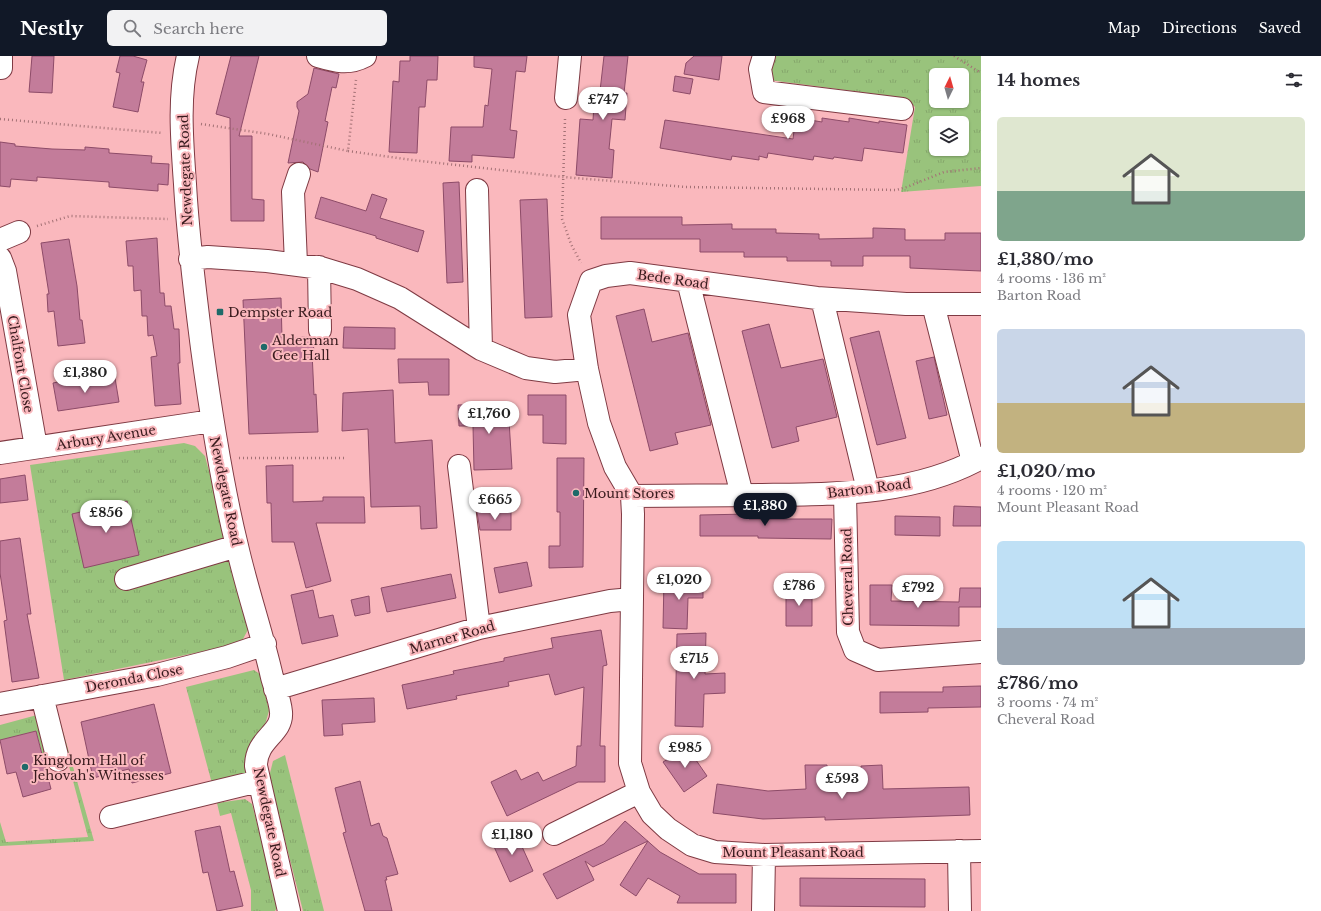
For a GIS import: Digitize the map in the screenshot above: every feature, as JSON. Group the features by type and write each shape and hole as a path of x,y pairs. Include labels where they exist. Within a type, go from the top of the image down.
{"street":[{"name":"Newdegate Road","path":"188,56 182,92 190,259 212,421 219,458 237,546 265,644 282,716 278,726 259,748 256,766 290,911"},
{"path":"318,56 336,61 359,59"},
{"path":"566,98 570,56"},
{"path":"764,56 760,69 764,92 902,109"},
{"path":"296,264 293,192 299,174"},
{"path":"477,190 481,349"},
{"path":"190,259 208,257 319,267 357,279 400,298 481,349 526,368 555,372 587,369"},
{"name":"Chalfont Close","path":"0,258 5,271 36,447"},
{"path":"319,267 320,330"},
{"name":"Bede Road","path":"591,281 606,276 630,273 822,299 933,304 981,304"},
{"path":"591,281 579,315 587,369 600,423 615,468 632,496"},
{"path":"688,281 742,495"},
{"path":"822,299 868,490"},
{"path":"933,304 977,460"},
{"name":"Arbury Avenue","path":"0,453 212,421"},
{"name":"Barton Road","path":"632,496 845,494 920,482 958,470 977,460"},
{"path":"459,466 478,628"},
{"name":"Cheveral Road","path":"845,494 848,632 855,650 878,660 981,652"},
{"name":"Mount Pleasant Road","path":"632,496 630,763 638,792 652,814 668,829 692,845 716,852 764,854 981,851"},
{"path":"126,579 237,546"},
{"name":"Marner Road","path":"275,689 478,628 610,601 632,599"},
{"name":"Deronda Close","path":"0,704 157,675 227,657 265,644"},
{"path":"42,696 58,760"},
{"path":"111,817 259,781"},
{"path":"554,834 638,792"},
{"path":"959,851 960,911"},
{"path":"763,911 764,854"}],"path":[{"path":"954,56 981,73"},
{"path":"348,151 359,59"},
{"path":"566,98 562,219 570,244 591,281"},
{"path":"0,119 183,128 268,134 348,151 412,160 563,177 686,187 896,190 944,172 981,168"},
{"path":"10,236 70,216 187,220"},
{"path":"219,458 346,458"}],"green space":[{"path":"776,56 981,56 981,186 901,192 915,107 906,98 769,80 767,70"},
{"path":"184,443 195,446 205,456 250,626 243,639 229,646 64,680 30,465"},
{"path":"254,670 261,675 269,711 249,779 214,791 186,687"},
{"path":"54,710 57,710 94,841 0,846 0,822 6,842 88,837"},
{"path":"37,715 49,762 45,763 36,731 0,740 0,725"},
{"path":"285,755 324,911 303,911 269,777 273,761"},
{"path":"245,799 252,804 278,906 275,911 251,911 251,890 231,813 220,816 217,803"}],"building":[{"path":"32,56 54,56 52,93 29,92"},
{"path":"120,56 133,56 147,60 141,82 144,82 138,112 113,107 120,73 116,72"},
{"path":"231,56 259,56 239,136 252,136 252,199 264,200 264,221 231,221 230,118 216,114"},
{"path":"410,56 438,56 437,80 427,80 425,107 419,107 417,153 389,152 393,81 399,82 400,61 410,61"},
{"path":"474,56 527,56 525,72 516,71 510,130 517,131 514,158 472,155 472,162 449,161 451,127 483,127 485,105 488,106 492,69 474,67"},
{"path":"604,56 628,56 624,93 627,93 625,120 612,119 609,149 614,150 612,178 576,175 580,119 593,120 595,90 600,91"},
{"path":"694,56 722,56 719,80 684,74 686,63"},
{"path":"314,68 339,74 336,88 332,87 325,121 328,122 318,172 310,169 303,162 288,163 299,111 297,102 308,94"},
{"path":"675,76 693,79 690,94 673,91"},
{"path":"798,118 822,122 822,118 849,122 849,118 879,123 879,121 907,125 903,153 864,148 862,161 814,156 813,160 768,153 767,158 759,156 759,160 732,156 731,160 660,148 665,120 793,139 795,123 797,124"},
{"path":"0,142 15,144 15,146 52,149 85,150 85,147 109,149 109,153 152,156 151,163 169,164 168,185 158,184 158,191 109,187 109,182 37,177 37,181 11,179 10,187 0,186"},
{"path":"459,182 463,282 447,283 443,183"},
{"path":"372,194 387,199 380,218 424,231 418,252 376,238 376,236 315,218 321,197 366,211"},
{"path":"547,199 552,317 525,318 520,200"},
{"path":"601,217 682,217 682,225 732,224 732,229 776,229 776,233 819,234 819,239 873,238 873,228 905,229 905,240 945,240 945,233 981,233 981,271 910,268 910,256 863,256 863,266 831,266 831,261 787,261 787,257 744,257 744,252 700,252 700,239 601,239"},
{"path":"157,238 160,293 164,293 165,306 171,306 174,329 179,329 180,363 178,363 181,404 155,406 151,357 157,356 153,335 148,336 147,316 142,316 141,290 134,291 133,266 128,266 126,241"},
{"path":"69,239 77,286 80,320 82,320 85,343 58,346 54,311 48,312 47,294 49,294 41,243"},
{"name":"Alderman Gee Hall","path":"281,298 282,338 309,337 313,340 314,352 312,352 314,395 316,394 318,432 249,434 243,300"},
{"path":"644,309 652,342 688,333 711,425 675,433 678,444 650,451 616,316"},
{"path":"769,324 781,368 823,359 837,417 796,427 799,441 772,448 742,331"},
{"path":"344,327 395,328 395,349 343,348"},
{"path":"879,331 906,438 877,445 850,338"},
{"path":"934,357 947,415 929,419 916,361"},
{"path":"398,359 449,359 449,395 429,395 428,382 399,383"},
{"path":"115,378 119,402 58,411 53,383 73,379 74,385"},
{"path":"393,390 395,443 432,440 437,528 421,529 420,506 371,507 368,429 342,431 343,393"},
{"path":"528,395 566,395 566,444 543,443 543,415 528,415"},
{"path":"508,404 512,469 474,470 473,426 459,426 458,405"},
{"path":"557,458 584,458 583,567 549,568 549,546 560,546 560,512 557,512"},
{"path":"293,465 293,502 323,501 323,497 364,497 365,523 316,523 331,581 306,588 294,542 272,542 271,503 267,503 266,466"},
{"path":"25,475 28,500 0,503 0,479"},
{"path":"127,501 139,555 84,568 72,514"},
{"path":"954,506 981,507 981,526 953,526"},
{"path":"477,512 511,512 511,530 480,530"},
{"path":"749,514 749,519 832,519 831,539 758,538 758,536 700,536 700,515"},
{"path":"895,516 940,517 940,536 895,535"},
{"path":"20,538 31,614 27,614 39,678 12,682 4,621 7,620 0,573 0,541"},
{"path":"527,562 532,586 499,593 494,568"},
{"path":"451,574 456,598 387,612 381,588"},
{"path":"664,579 703,580 703,598 688,598 687,629 663,628"},
{"path":"870,585 892,585 891,601 959,602 960,588 981,588 981,607 959,607 959,626 870,625"},
{"path":"786,588 812,588 812,626 786,626"},
{"path":"313,590 319,618 333,615 338,636 302,644 291,595"},
{"path":"369,596 370,613 355,616 351,600"},
{"path":"601,630 607,665 603,666 600,746 605,746 605,782 578,782 507,816 491,782 516,770 521,780 538,772 543,781 576,766 577,746 581,746 584,687 555,695 549,674 508,682 509,686 456,696 457,699 407,709 402,685 454,674 453,671 504,661 504,658 553,648 551,638"},
{"path":"706,633 705,674 725,673 725,693 704,694 703,727 675,726 677,634"},
{"path":"981,686 981,707 928,708 928,712 880,713 880,692 943,692 943,687"},
{"path":"374,698 375,722 342,724 343,735 324,736 322,700"},
{"path":"154,704 171,773 132,783 129,769 93,778 81,722"},
{"name":"Kingdom Hall of Jehovah's Witnesses","path":"36,731 51,789 23,797 16,772 7,774 0,740"},
{"path":"687,747 707,776 684,792 663,762"},
{"path":"805,765 827,765 828,791 861,790 861,766 882,765 883,789 969,787 970,815 825,820 825,817 763,819 713,813 717,784 768,791 806,789"},
{"path":"360,781 371,826 379,823 383,836 387,838 398,874 386,877 387,880 385,880 392,911 365,911 343,833 346,832 335,788"},
{"path":"625,821 648,841 593,867 585,861 594,880 557,899 543,874 604,844"},
{"path":"220,826 230,872 234,871 243,906 217,911 208,872 203,873 195,831"},
{"path":"514,829 533,871 510,882 491,840"},
{"path":"648,841 660,852 699,874 736,874 736,903 677,903 680,896 648,878 636,896 620,885"},
{"path":"800,878 925,879 925,907 800,906"}],"place":[{"name":"Dempster Road","path":"220,312"},
{"name":"Alderman Gee Hall","path":"264,347"},
{"name":"Mount Stores","path":"576,493"},
{"name":"Kingdom Hall of Jehovah's Witnesses","path":"25,767"}]}
